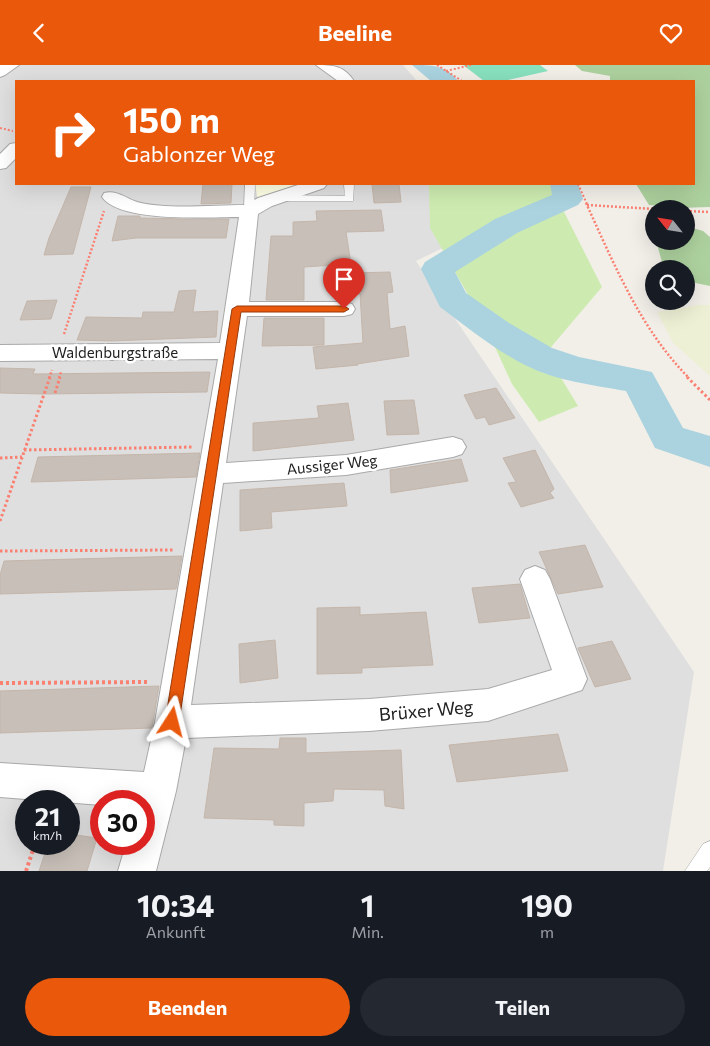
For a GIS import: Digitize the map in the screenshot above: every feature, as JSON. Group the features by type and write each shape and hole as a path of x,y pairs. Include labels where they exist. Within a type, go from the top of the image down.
{"street":[{"path":"0,71 11,65"},
{"path":"324,65 342,75 345,80"},
{"path":"0,164 15,149"},
{"path":"111,197 130,206 154,211 249,211 274,199 315,185"},
{"path":"137,871 158,791 172,722 237,309 249,211"},
{"path":"237,309 344,309"},
{"name":"Waldenburgstraße","path":"0,353 60,362 230,351"},
{"name":"Aussiger Weg","path":"213,461 346,465 453,447"},
{"name":"Brüxer Weg","path":"172,722 370,715 488,705 571,679 535,579"},
{"path":"0,780 158,791"}],"lane":[{"path":"249,211 250,185"},
{"path":"274,199 350,199 349,185"},
{"path":"695,871 710,851"}],"path":[{"path":"437,65 460,80"},
{"path":"446,71 471,65"},
{"path":"0,128 15,132"},
{"path":"578,185 620,277 648,325 678,366 710,400"},
{"path":"0,521 24,450 60,362 102,215 111,197"},
{"path":"588,205 645,208"},
{"path":"695,211 710,212"},
{"path":"55,393 60,362"},
{"path":"24,450 213,461"},
{"path":"0,458 22,457"},
{"path":"0,551 199,550"},
{"path":"0,683 178,682"},
{"path":"26,871 31,855"}],"shaded area":[{"path":"0,65 403,65 416,80 15,80 15,185 543,185 465,237 416,261 694,672 663,871 0,871"},
{"path":"255,185 303,185 258,201"},
{"path":"710,305 710,376 673,343 657,312 695,310 695,306"}],"green space":[{"path":"463,65 540,65 548,71 508,80 483,80"},
{"path":"575,65 710,65 710,207 695,207 695,200 646,200 637,185 695,185 695,80 610,80 610,76 582,71"},
{"path":"429,185 551,185 602,287 546,353 578,406 539,422 512,384 483,321 430,228"},
{"path":"695,229 703,231 710,237 710,286 695,283 695,260 661,260 659,250 695,250"}],"building":[{"path":"203,185 232,185 231,203 201,204"},
{"path":"372,185 399,185 401,202 374,203"},
{"path":"71,187 91,187 73,254 44,255 49,238"},
{"path":"381,210 384,231 346,232 351,264 304,267 304,300 266,300 271,236 293,236 293,222 317,221 316,211"},
{"path":"118,216 229,219 226,238 136,238 112,241"},
{"path":"390,272 393,292 387,293 390,329 405,326 409,356 358,365 316,369 313,347 363,343 360,294 352,294 351,273"},
{"path":"196,290 193,312 218,311 216,337 111,341 77,340 86,317 142,318 143,312 174,312 179,291"},
{"path":"57,300 51,319 20,320 27,301"},
{"path":"264,318 324,318 324,345 262,346"},
{"path":"0,368 35,369 33,374 210,372 207,392 43,394 0,393"},
{"path":"496,388 515,418 489,425 485,417 476,419 464,395"},
{"path":"414,400 419,434 387,435 384,401"},
{"path":"348,403 354,440 253,451 253,423 319,418 317,406"},
{"path":"535,450 554,489 550,493 554,498 521,507 508,483 516,482 503,458"},
{"path":"200,453 196,477 31,482 38,457"},
{"path":"461,459 468,481 391,493 390,470"},
{"path":"344,483 347,506 271,512 272,528 240,531 240,490"},
{"path":"585,545 603,587 558,594 539,552"},
{"path":"182,556 176,589 0,594 0,575 4,561"},
{"path":"520,584 530,618 479,623 472,588"},
{"path":"360,607 360,615 426,612 433,665 362,668 362,673 317,674 317,608"},
{"path":"275,640 278,678 240,683 239,644"},
{"path":"612,641 631,679 595,687 578,648"},
{"path":"159,686 152,728 0,733 0,691"},
{"path":"558,734 568,771 457,782 449,745"},
{"path":"280,738 306,738 306,753 401,750 404,809 385,806 384,790 334,789 333,801 304,803 304,826 274,825 274,820 204,818 214,748 279,749"},
{"path":"80,836 90,837 90,855 92,855 87,871 39,871 44,855 80,855"}],"waterway":[{"path":"424,65 445,80"},
{"path":"564,185 568,199 506,226 437,269 452,299 497,331 539,357 575,369 639,381 669,438 710,452"}],"route":[{"path":"172,722 237,309 344,309"}]}
